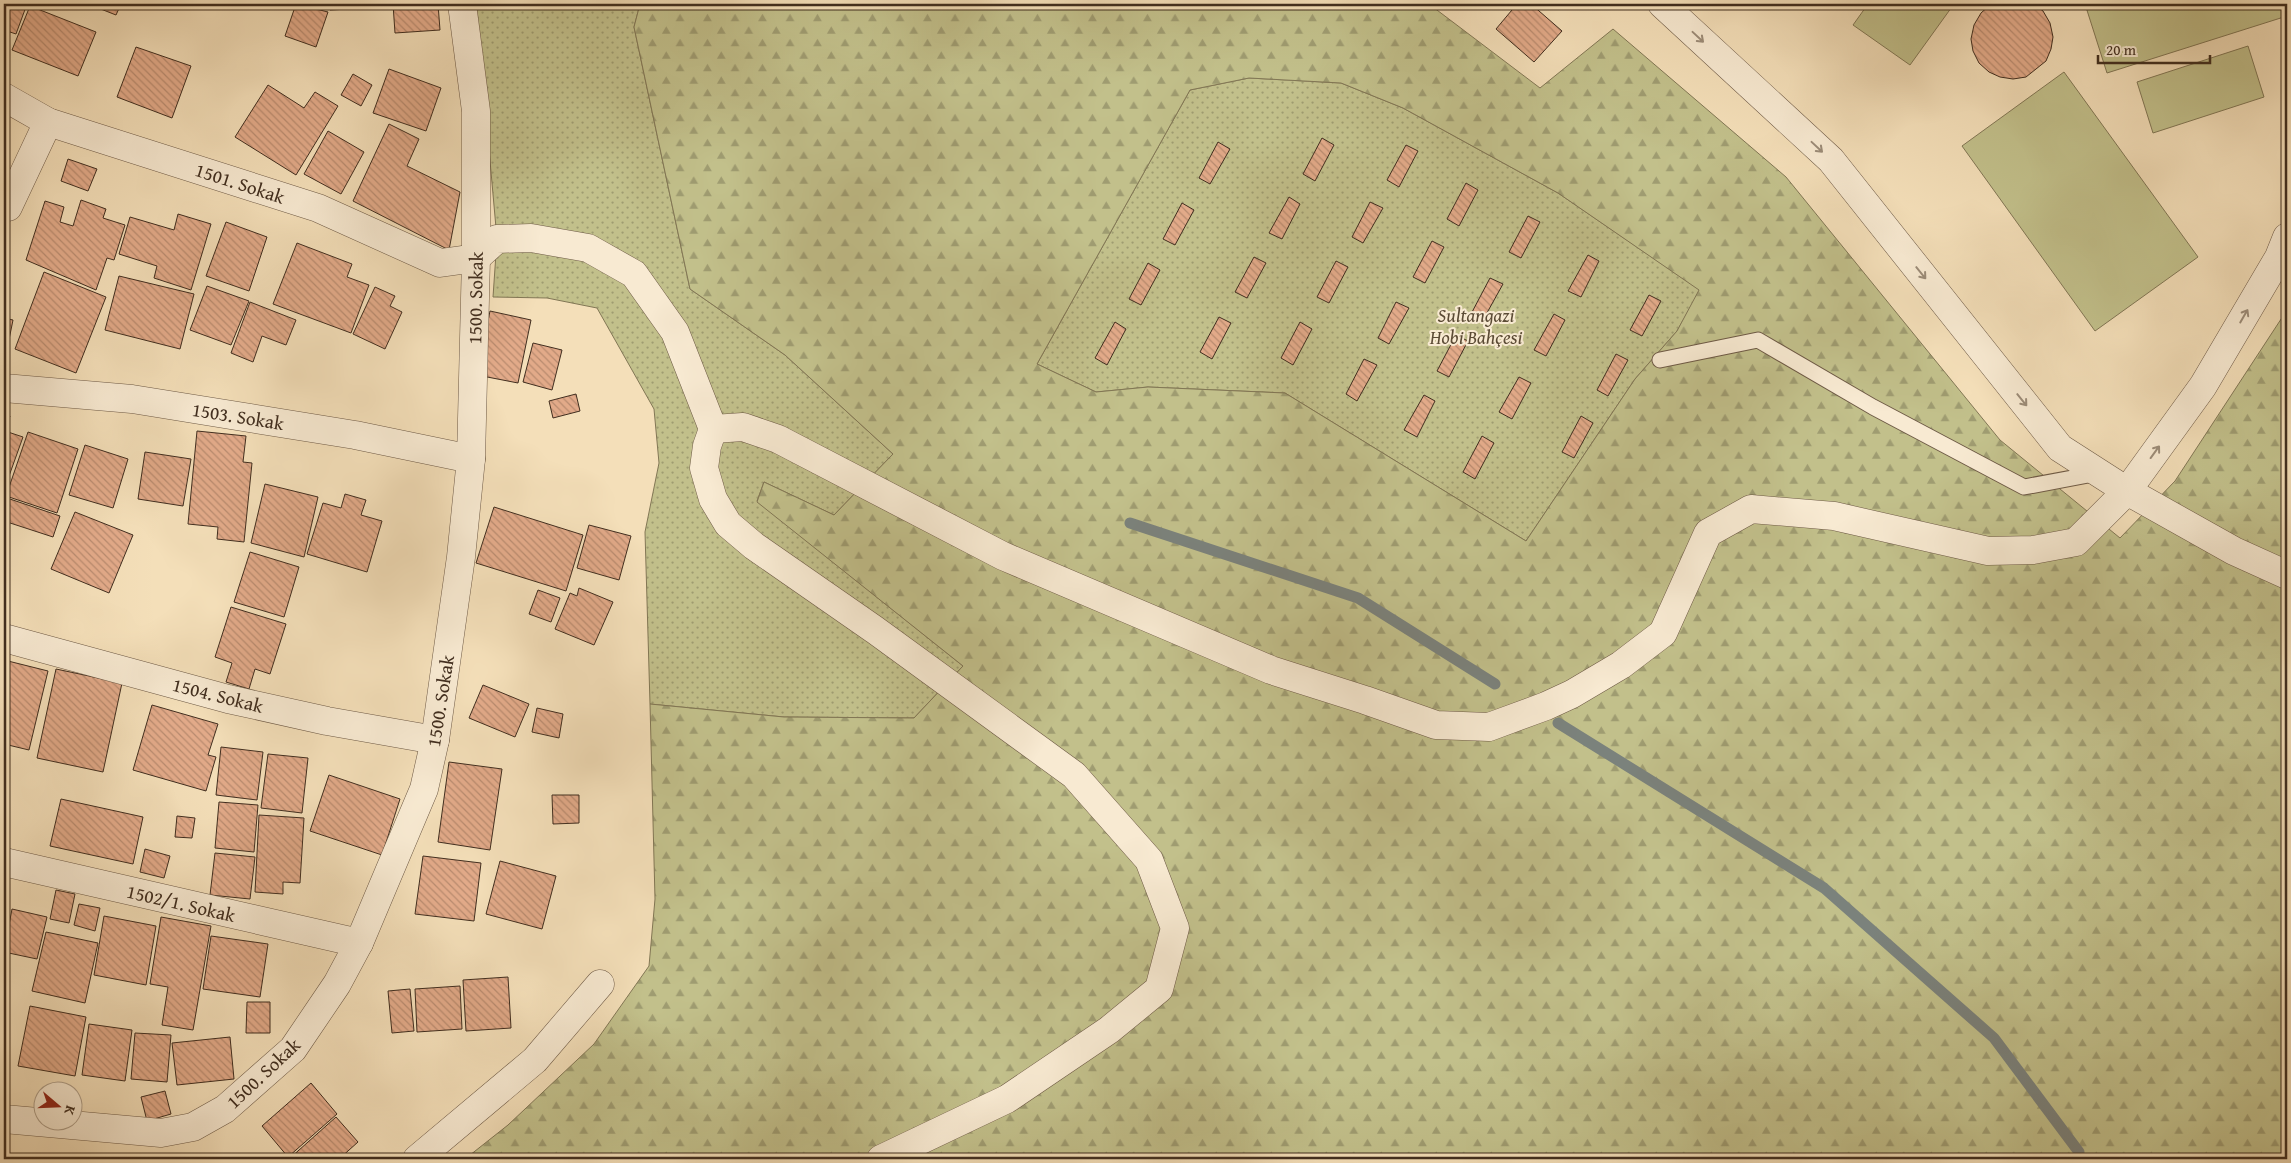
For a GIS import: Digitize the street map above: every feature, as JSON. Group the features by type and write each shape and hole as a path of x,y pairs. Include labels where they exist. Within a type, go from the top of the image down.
{"street":[{"name":"1500. Sokak","path":"4,1119 161,1133 193,1127 225,1109 293,1048 337,984 359,943 424,789 435,740 462,557 471,459 476,258 476,111 462,4"},
{"path":"1662,4 1831,160 2060,448 2127,491 2234,551 2287,575"},
{"name":"1501. Sokak","path":"4,97 48,122 318,208 440,263 476,258"},
{"path":"4,208 8,207 48,122"},
{"path":"713,429 743,428 778,439 1003,556 1271,670 1436,725 1488,727 1546,706 1621,665 1662,633 1708,534 1751,510 1834,516 1988,551 2033,550 2076,542 2127,491 2202,386 2279,257 2287,237"},
{"path":"476,258 497,239 531,238 588,248 634,274 675,332 713,429 707,446 704,468 713,499 728,524 754,546 874,630 1074,775 1150,860 1175,928 1159,989 1109,1030 1007,1099 881,1159"},
{"name":"1503. Sokak","path":"4,388 132,399 355,435 471,459"},
{"name":"1504. Sokak","path":"4,638 228,699 327,721 435,740"},
{"name":"1502/1. Sokak","path":"4,862 359,943"},
{"path":"417,1159 535,1060 600,984"}],"lane":[{"path":"1660,360 1758,340 1874,407 2024,487 2099,474"}],"green space":[{"path":"476,4 640,4 634,27 690,289 785,355 893,454 834,515 764,482 757,501 963,666 914,718 784,717 650,704 645,532 659,463 654,409 597,308 547,298 493,297 497,239"},
{"path":"640,4 1429,4 1540,88 1613,29 1786,177 2000,440 2120,538 2175,481 2287,310 2287,1159 465,1159 508,1125 594,1044 649,966 655,899 650,704 784,717 914,718 963,666 757,502 764,482 834,515 893,454 785,355 690,289 634,27","holes":["1249,78 1341,83 1403,108 1558,193 1699,290 1677,331 1635,379 1526,541 1285,393 1148,387 1096,392 1037,364 1190,90"]},
{"path":"1868,4 1954,4 1910,65 1853,25"},
{"path":"2085,4 2287,4 2287,16 2107,73"},
{"path":"2248,46 2264,97 2153,133 2137,82"},
{"path":"2064,72 2198,257 2095,331 1962,146"},
{"name":"Sultangazi Hobi Bahçesi","path":"1249,78 1341,83 1403,108 1558,193 1700,290 1677,331 1635,379 1526,541 1285,393 1148,387 1096,392 1037,364 1190,90"}],"building":[{"path":"4,4 27,4 16,34 4,30"},
{"path":"88,4 121,4 116,15"},
{"path":"296,4 328,12 316,47 285,36"},
{"path":"330,4 388,4 388,7 330,10"},
{"path":"393,4 438,4 440,30 395,33"},
{"path":"1517,4 1531,4 1562,31 1534,62 1496,29"},
{"path":"1991,4 2034,4 2043,11 2050,23 2053,37 2046,61 2026,77 2013,79 2000,77 1989,72 1979,63 1973,51 1971,39 1974,25 1981,13"},
{"path":"30,6 96,32 78,76 12,50"},
{"path":"136,47 191,66 172,118 117,97"},
{"path":"389,69 441,88 426,131 373,113"},
{"path":"353,74 372,85 361,106 341,95"},
{"path":"268,85 304,108 315,92 338,106 296,175 235,137"},
{"path":"389,124 419,139 407,166 460,192 449,250 353,201"},
{"path":"328,131 364,152 341,194 304,174"},
{"path":"1322,138 1334,145 1315,181 1303,174"},
{"path":"1218,142 1230,149 1210,184 1199,178"},
{"path":"1406,145 1418,151 1399,187 1387,180"},
{"path":"68,159 97,169 88,191 61,181"},
{"path":"1466,183 1478,190 1459,226 1447,219"},
{"path":"1289,197 1300,204 1282,239 1269,233"},
{"path":"81,200 106,209 103,218 125,225 114,260 107,258 96,290 26,260 45,201 64,207 60,222 73,226"},
{"path":"1370,202 1383,208 1363,243 1352,237"},
{"path":"1182,203 1194,210 1175,245 1163,239"},
{"path":"178,214 211,224 191,290 154,278 157,266 119,254 130,217 174,230"},
{"path":"1528,216 1540,222 1521,258 1509,252"},
{"path":"226,222 267,237 249,291 206,276"},
{"path":"1432,241 1444,247 1425,283 1413,277"},
{"path":"297,243 352,264 347,277 369,285 351,333 273,304"},
{"path":"1588,255 1599,261 1581,297 1568,291"},
{"path":"1254,257 1266,263 1247,298 1235,292"},
{"path":"1336,261 1348,267 1329,303 1317,297"},
{"path":"1148,263 1160,270 1141,305 1129,299"},
{"path":"44,272 106,297 76,373 15,349"},
{"path":"119,276 194,294 180,349 105,330"},
{"path":"1490,278 1503,284 1483,320 1471,314"},
{"path":"207,286 249,301 231,345 190,330"},
{"path":"375,287 395,296 390,306 402,312 385,349 353,334"},
{"path":"1649,295 1661,301 1642,336 1630,330"},
{"path":"250,302 296,320 286,345 262,336 253,362 231,353"},
{"path":"1396,302 1409,308 1389,344 1378,338"},
{"path":"490,311 531,320 518,383 477,375"},
{"path":"1554,314 1565,320 1546,356 1534,350"},
{"path":"1219,317 1231,323 1212,359 1200,352"},
{"path":"4,318 13,320 4,364"},
{"path":"1115,322 1126,329 1107,365 1095,358"},
{"path":"1300,322 1312,329 1293,365 1281,358"},
{"path":"1456,335 1468,341 1449,377 1437,371"},
{"path":"533,343 562,350 552,390 523,382"},
{"path":"1616,354 1628,360 1608,396 1597,390"},
{"path":"1364,359 1377,365 1357,401 1346,394"},
{"path":"1519,377 1531,383 1512,419 1499,412"},
{"path":"576,394 580,411 553,418 549,401"},
{"path":"1424,395 1435,401 1417,437 1404,430"},
{"path":"4,413 10,416 5,431 23,437 4,490"},
{"path":"1581,416 1593,423 1574,458 1562,452"},
{"path":"197,431 246,436 243,462 252,463 244,542 217,539 218,527 188,524"},
{"path":"28,432 78,449 57,513 6,496"},
{"path":"1482,436 1494,443 1475,479 1463,472"},
{"path":"85,445 128,459 113,508 69,495"},
{"path":"145,452 191,459 183,506 138,499"},
{"path":"265,484 318,497 304,557 251,543"},
{"path":"345,494 366,500 361,515 382,521 367,572 307,554 323,503 341,508"},
{"path":"4,497 60,516 53,537 4,521"},
{"path":"494,507 583,535 566,591 476,563"},
{"path":"75,512 133,535 109,593 51,569"},
{"path":"589,525 631,536 619,580 577,568"},
{"path":"250,552 299,567 284,617 234,602"},
{"path":"579,588 613,602 594,645 555,629 570,593 577,596"},
{"path":"538,590 560,598 551,622 529,614"},
{"path":"231,607 286,624 270,674 255,669 249,689 226,682 232,663 215,657"},
{"path":"4,660 48,671 29,750 4,744"},
{"path":"56,669 122,683 103,772 37,758"},
{"path":"483,685 529,704 515,737 469,718"},
{"path":"152,705 218,724 208,755 216,757 206,791 133,770"},
{"path":"537,708 563,714 559,738 532,732"},
{"path":"221,747 263,752 257,800 216,795"},
{"path":"268,754 308,758 302,813 261,808"},
{"path":"449,762 502,769 490,850 438,842"},
{"path":"329,775 400,799 382,855 310,831"},
{"path":"552,795 579,795 579,823 553,824"},
{"path":"61,799 143,817 133,864 50,846"},
{"path":"219,802 258,805 254,852 215,848"},
{"path":"259,815 304,818 300,883 283,882 283,894 255,892"},
{"path":"177,816 195,818 192,838 175,837"},
{"path":"145,849 170,856 164,878 140,872"},
{"path":"215,853 255,857 250,899 210,895"},
{"path":"423,856 481,863 474,921 415,914"},
{"path":"500,861 556,876 542,929 486,914"},
{"path":"56,890 75,894 69,923 50,919"},
{"path":"79,904 100,908 95,931 74,925"},
{"path":"12,909 47,917 37,959 4,952"},
{"path":"104,916 156,926 146,985 94,975"},
{"path":"161,917 211,926 193,1030 162,1025 168,987 150,984"},
{"path":"46,932 98,943 85,1003 32,991"},
{"path":"211,936 268,944 260,997 203,989"},
{"path":"508,977 511,1028 466,1031 463,980"},
{"path":"460,986 462,1029 417,1032 415,989"},
{"path":"410,989 414,1031 392,1033 388,991"},
{"path":"247,1002 270,1002 270,1033 246,1033"},
{"path":"30,1006 86,1017 75,1076 18,1066"},
{"path":"89,1024 132,1030 125,1081 82,1075"},
{"path":"135,1033 171,1035 167,1082 131,1079"},
{"path":"230,1037 234,1079 177,1085 172,1043"},
{"path":"311,1083 337,1114 288,1157 262,1126"},
{"path":"165,1091 171,1114 147,1121 141,1097"},
{"path":"336,1117 358,1142 339,1159 289,1159"}],"waterway":[{"path":"1130,523 1358,598 1495,684"},
{"path":"1558,723 1824,888 1994,1038 2079,1152"}]}
